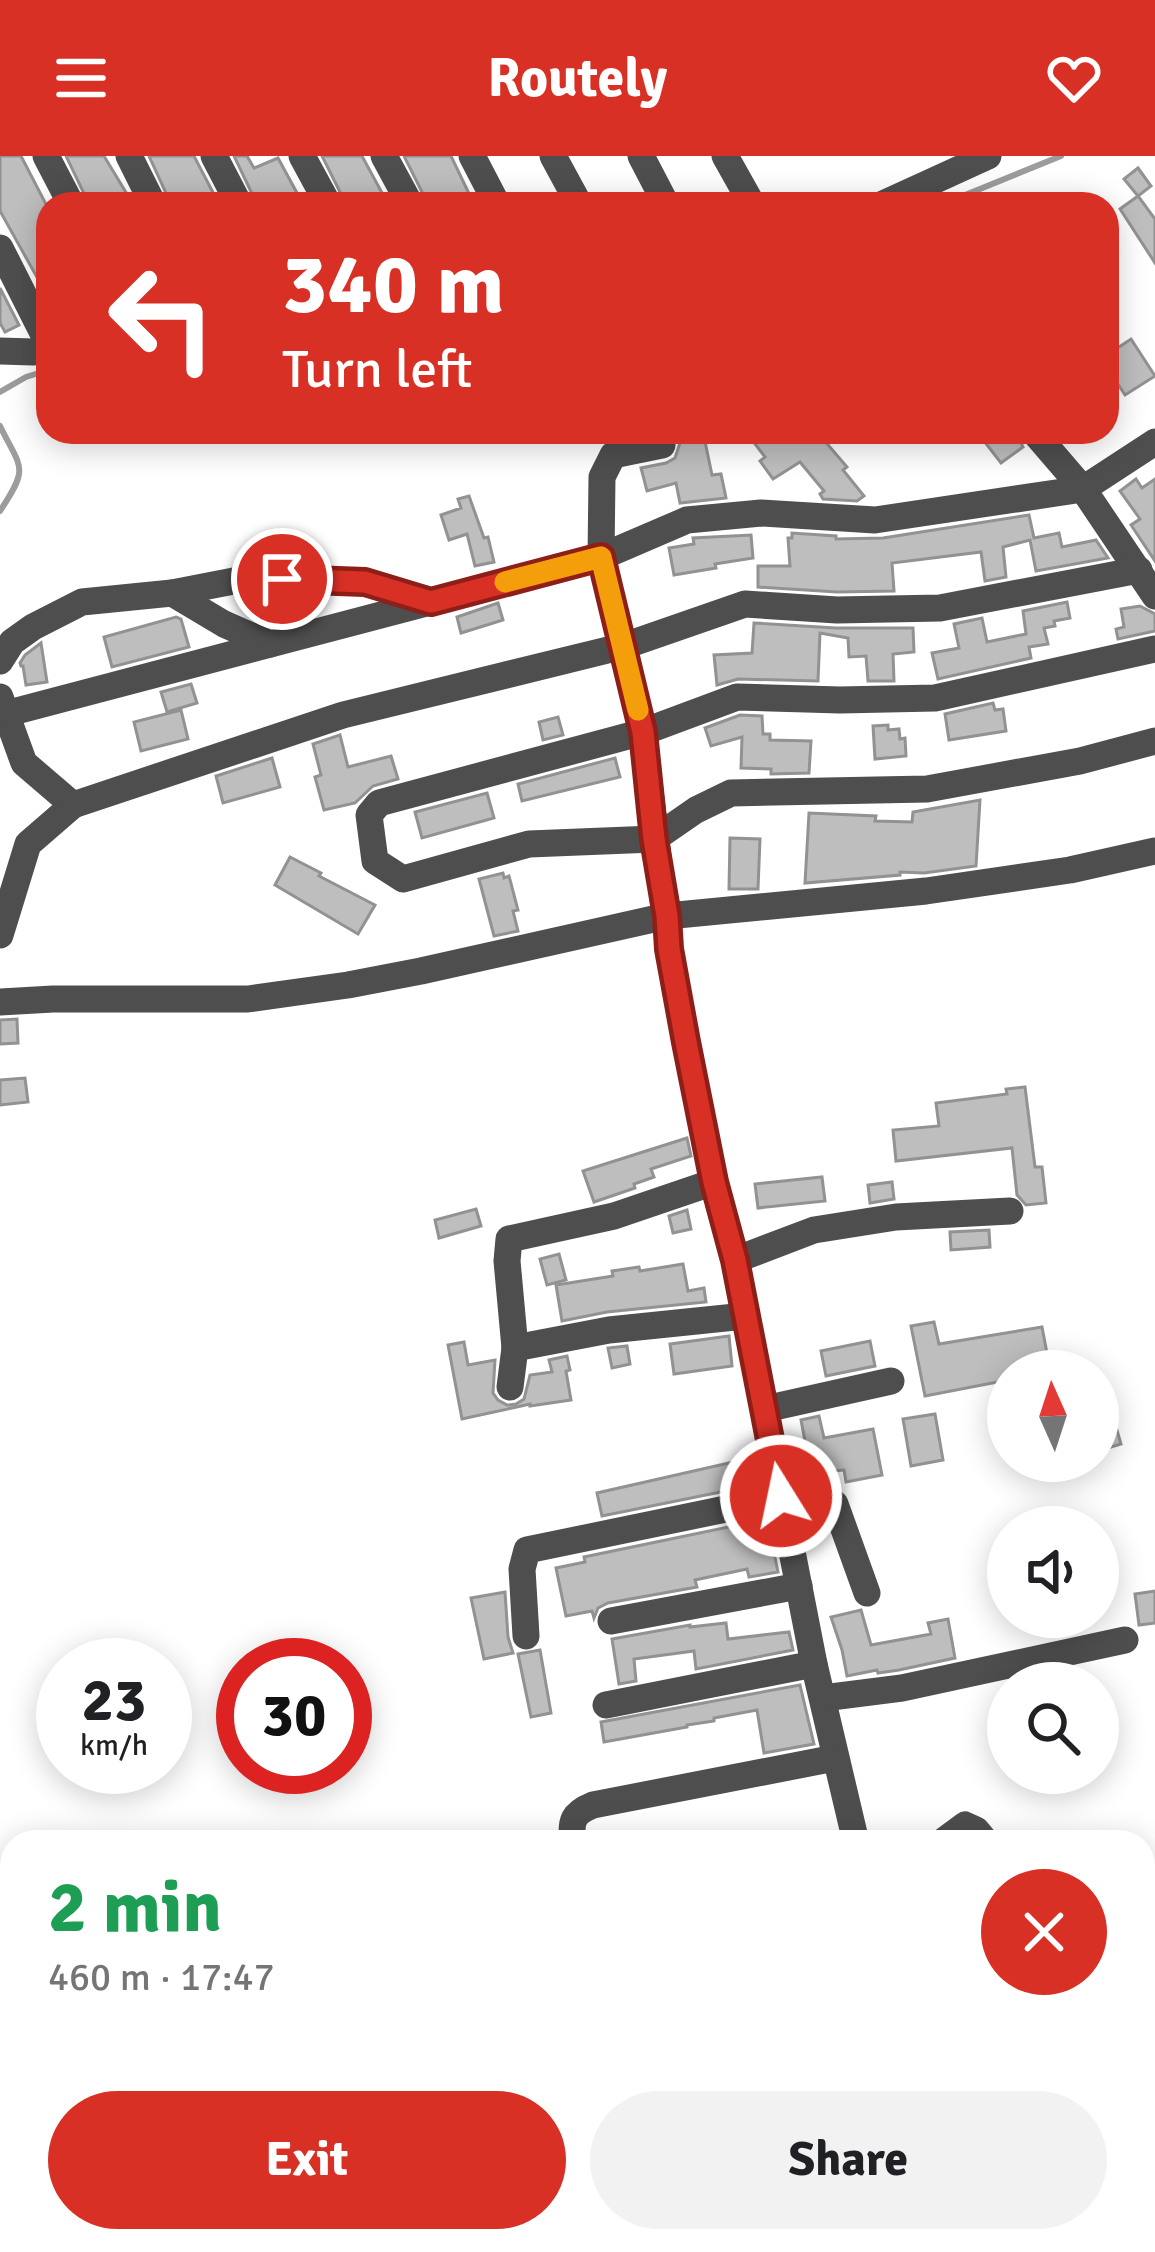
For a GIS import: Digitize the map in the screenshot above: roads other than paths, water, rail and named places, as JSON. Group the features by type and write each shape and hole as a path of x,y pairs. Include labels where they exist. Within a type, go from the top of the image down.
{"street":[{"path":"46,156 65,192"},
{"path":"129,156 147,192"},
{"path":"214,156 233,192"},
{"path":"302,156 322,192"},
{"path":"384,156 404,192"},
{"path":"472,156 491,192"},
{"path":"553,156 572,192"},
{"path":"641,156 660,192"},
{"path":"725,156 745,192"},
{"path":"909,192 988,156"},
{"path":"0,248 36,322"},
{"path":"0,351 36,351"},
{"path":"1044,444 1083,489 1155,596"},
{"path":"73,805 24,763 3,705 270,644 601,557 687,520 761,513 875,520 1083,489 1154,445"},
{"path":"662,446 613,455 602,476 601,557 643,732 669,949 714,1182 735,1260 814,1664 853,1830"},
{"path":"0,935 28,844 73,805 344,715 624,646 745,604 837,610 940,608 1139,570"},
{"path":"0,661 12,642 82,602 172,593 244,579 365,582 431,602"},
{"path":"172,593 270,644"},
{"path":"1155,650 935,698 737,697 643,732 380,803 369,815 375,861 403,879 529,844 654,839 696,810 731,794 927,790 1080,761 1155,741"},
{"path":"0,1002 248,999 348,986 667,916 926,891 1070,870 1155,851"},
{"path":"511,1387 515,1348 509,1239 614,1216 714,1182"},
{"path":"735,1260 814,1230 896,1217 1010,1211"},
{"path":"515,1348 609,1330 745,1316"},
{"path":"765,1409 890,1381"},
{"path":"526,1636 522,1569 527,1550 818,1490 830,1497 867,1593"},
{"path":"611,1621 799,1586"},
{"path":"823,1698 902,1688 1125,1640"},
{"path":"606,1705 814,1664"},
{"path":"572,1830 576,1814 593,1805 835,1758"}],"waterway":[{"path":"972,192 1061,156"},
{"path":"0,392 36,374"},
{"path":"0,426 19,468 16,485 0,511"}]}
